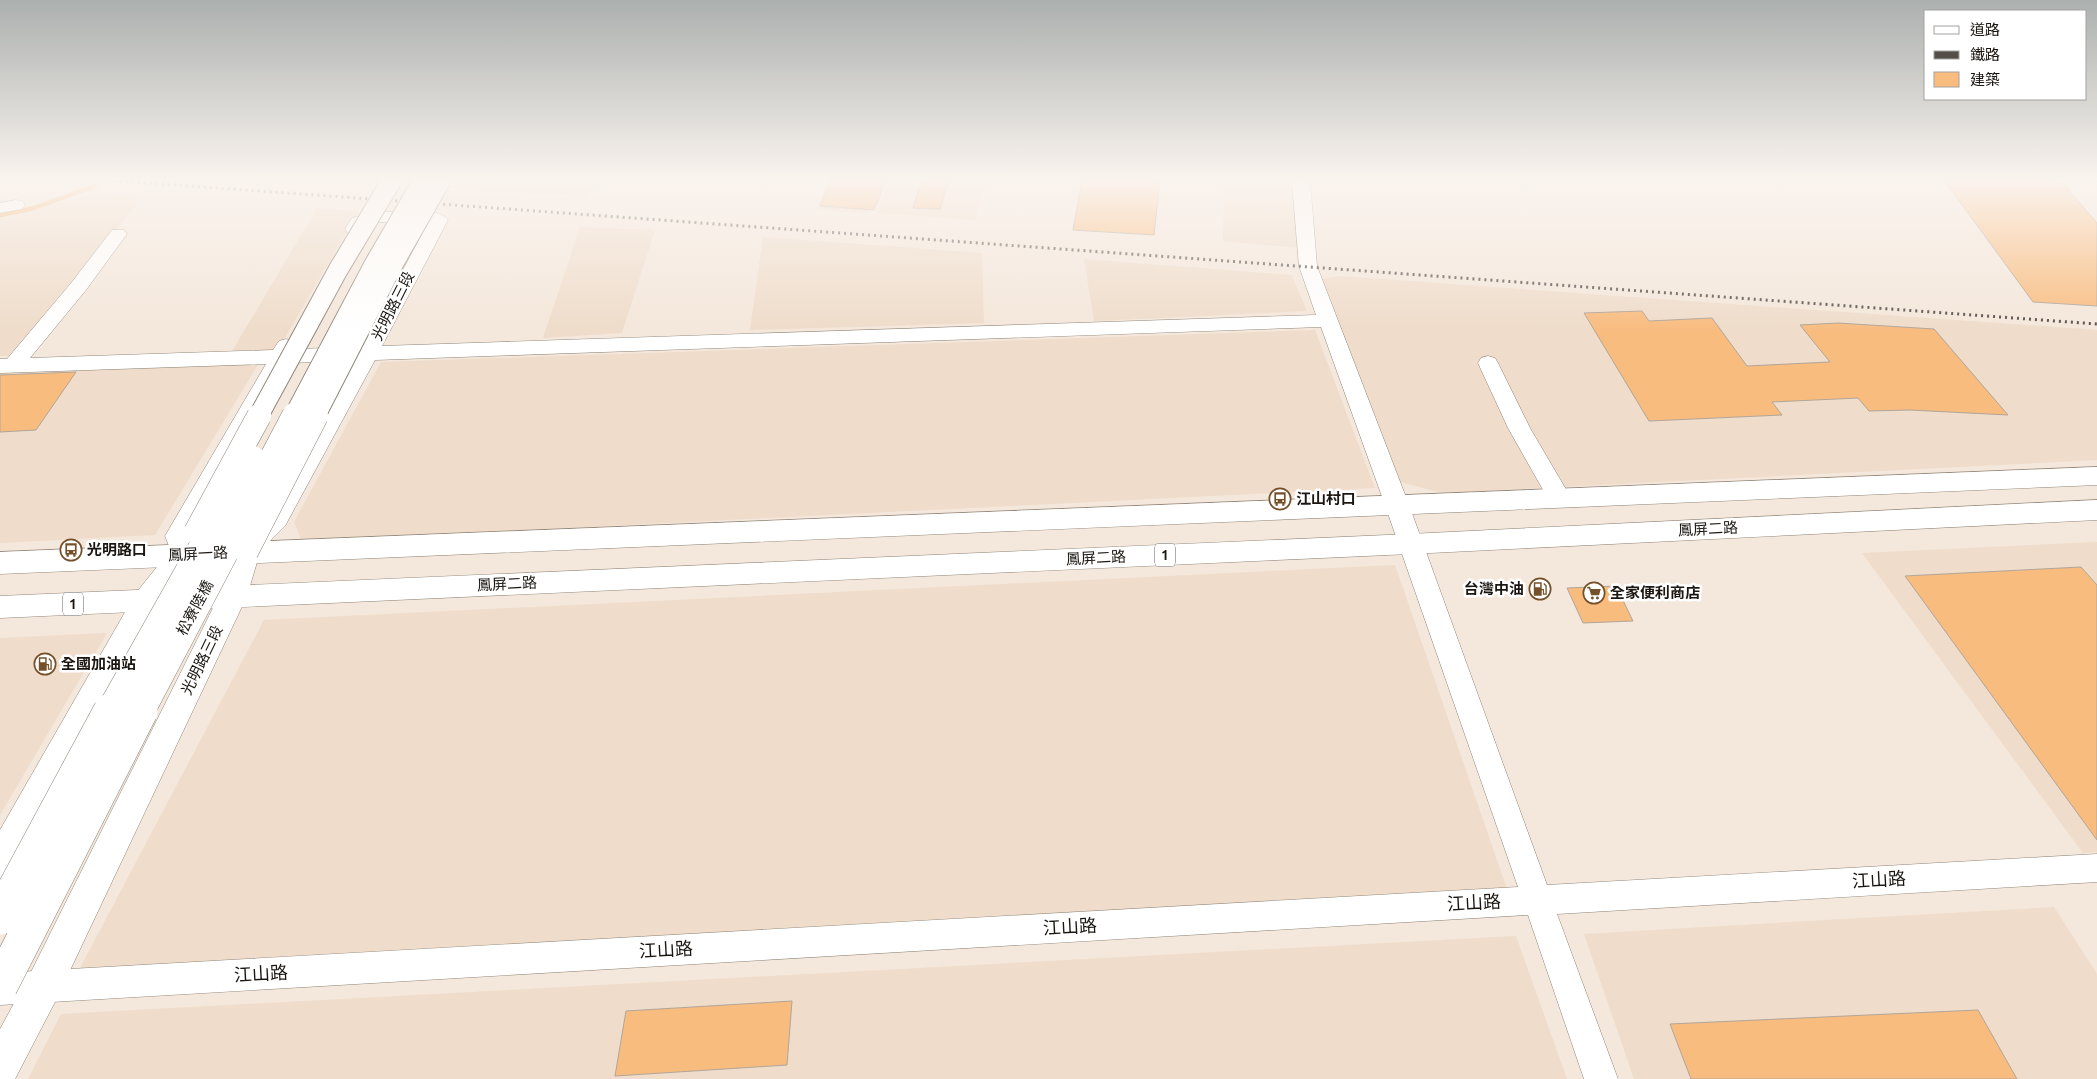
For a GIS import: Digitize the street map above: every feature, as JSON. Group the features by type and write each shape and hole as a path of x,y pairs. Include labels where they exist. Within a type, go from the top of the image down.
{"main road":[{"name":"松寮陸橋","path":"0,917 108,718 381,230"},
{"name":"松寮陸橋","path":"0,988 139,714 371,273 396,230"},
{"path":"246,552 2097,476"},
{"path":"1981,481 2007,513"},
{"name":"鳳屏二路","path":"233,596 1410,544 2097,510"},
{"path":"782,572 788,530"},
{"name":"鳳屏一路","path":"0,563 246,552"},
{"name":"光明路三段","path":"0,1068 43,987 233,596 246,552"},
{"path":"0,863 146,600 183,555"},
{"name":"1","path":"0,607 233,596"}],"street":[{"name":"光明路三段","path":"183,555 177,536 353,230"},
{"path":"183,555 363,230"},
{"path":"246,552 413,230"},
{"name":"光明路三段","path":"246,552 277,520 369,353 434,230"},
{"path":"1304,230 1306,261 1326,320 1397,505 1601,1079"},
{"path":"7,366 80,286 118,234"},
{"path":"7,366 1326,320"},
{"path":"1488,363 1519,428 1560,498"},
{"name":"江山路","path":"0,988 2097,868"}],"shaded area":[{"path":"0,230 116,230 12,356 0,356"},
{"path":"304,230 348,230 276,353 231,353"},
{"path":"579,230 655,230 622,333 543,338"},
{"path":"1223,230 1298,230 1299,248 1223,241"},
{"path":"763,237 982,253 984,323 750,330"},
{"path":"1084,259 1292,275 1307,311 1094,321"},
{"path":"1340,276 2097,330 2097,460 1441,493 1393,480 1322,279"},
{"path":"1315,330 1375,488 302,541 294,522 381,362"},
{"path":"259,363 155,535 0,543 0,373"},
{"path":"2097,542 2097,852 2083,853 1862,553"},
{"path":"1395,565 1507,889 80,968 264,620"},
{"path":"107,633 0,815 0,638"},
{"path":"2054,907 2097,974 2097,1079 1634,1079 1584,934"},
{"path":"1516,936 1567,1079 28,1079 61,1014"}],"building":[{"path":"1079,230 1155,230 1154,235"},
{"path":"1981,230 2097,230 2097,306 2033,302"},
{"path":"1642,311 1649,321 1712,318 1747,366 1830,362 1800,325 1838,323 1934,329 2008,415 1910,410 1869,411 1858,398 1772,402 1782,415 1649,421 1584,313"},
{"path":"76,372 36,430 0,432 0,375"},
{"path":"2081,567 2097,585 2097,840 1905,576"},
{"path":"1616,586 1633,621 1583,623 1567,588"},
{"path":"792,1001 787,1065 615,1076 626,1011"},
{"path":"1978,1010 2017,1079 1691,1079 1670,1024"}],"railway":[{"path":"804,230 2097,324"}],"place":[{"name":"江山村口","path":"1280,499"},
{"name":"光明路口","path":"71,550"},
{"name":"台灣中油","path":"1540,589"},
{"name":"全家便利商店","path":"1594,593"},
{"name":"全國加油站","path":"45,664"}]}
